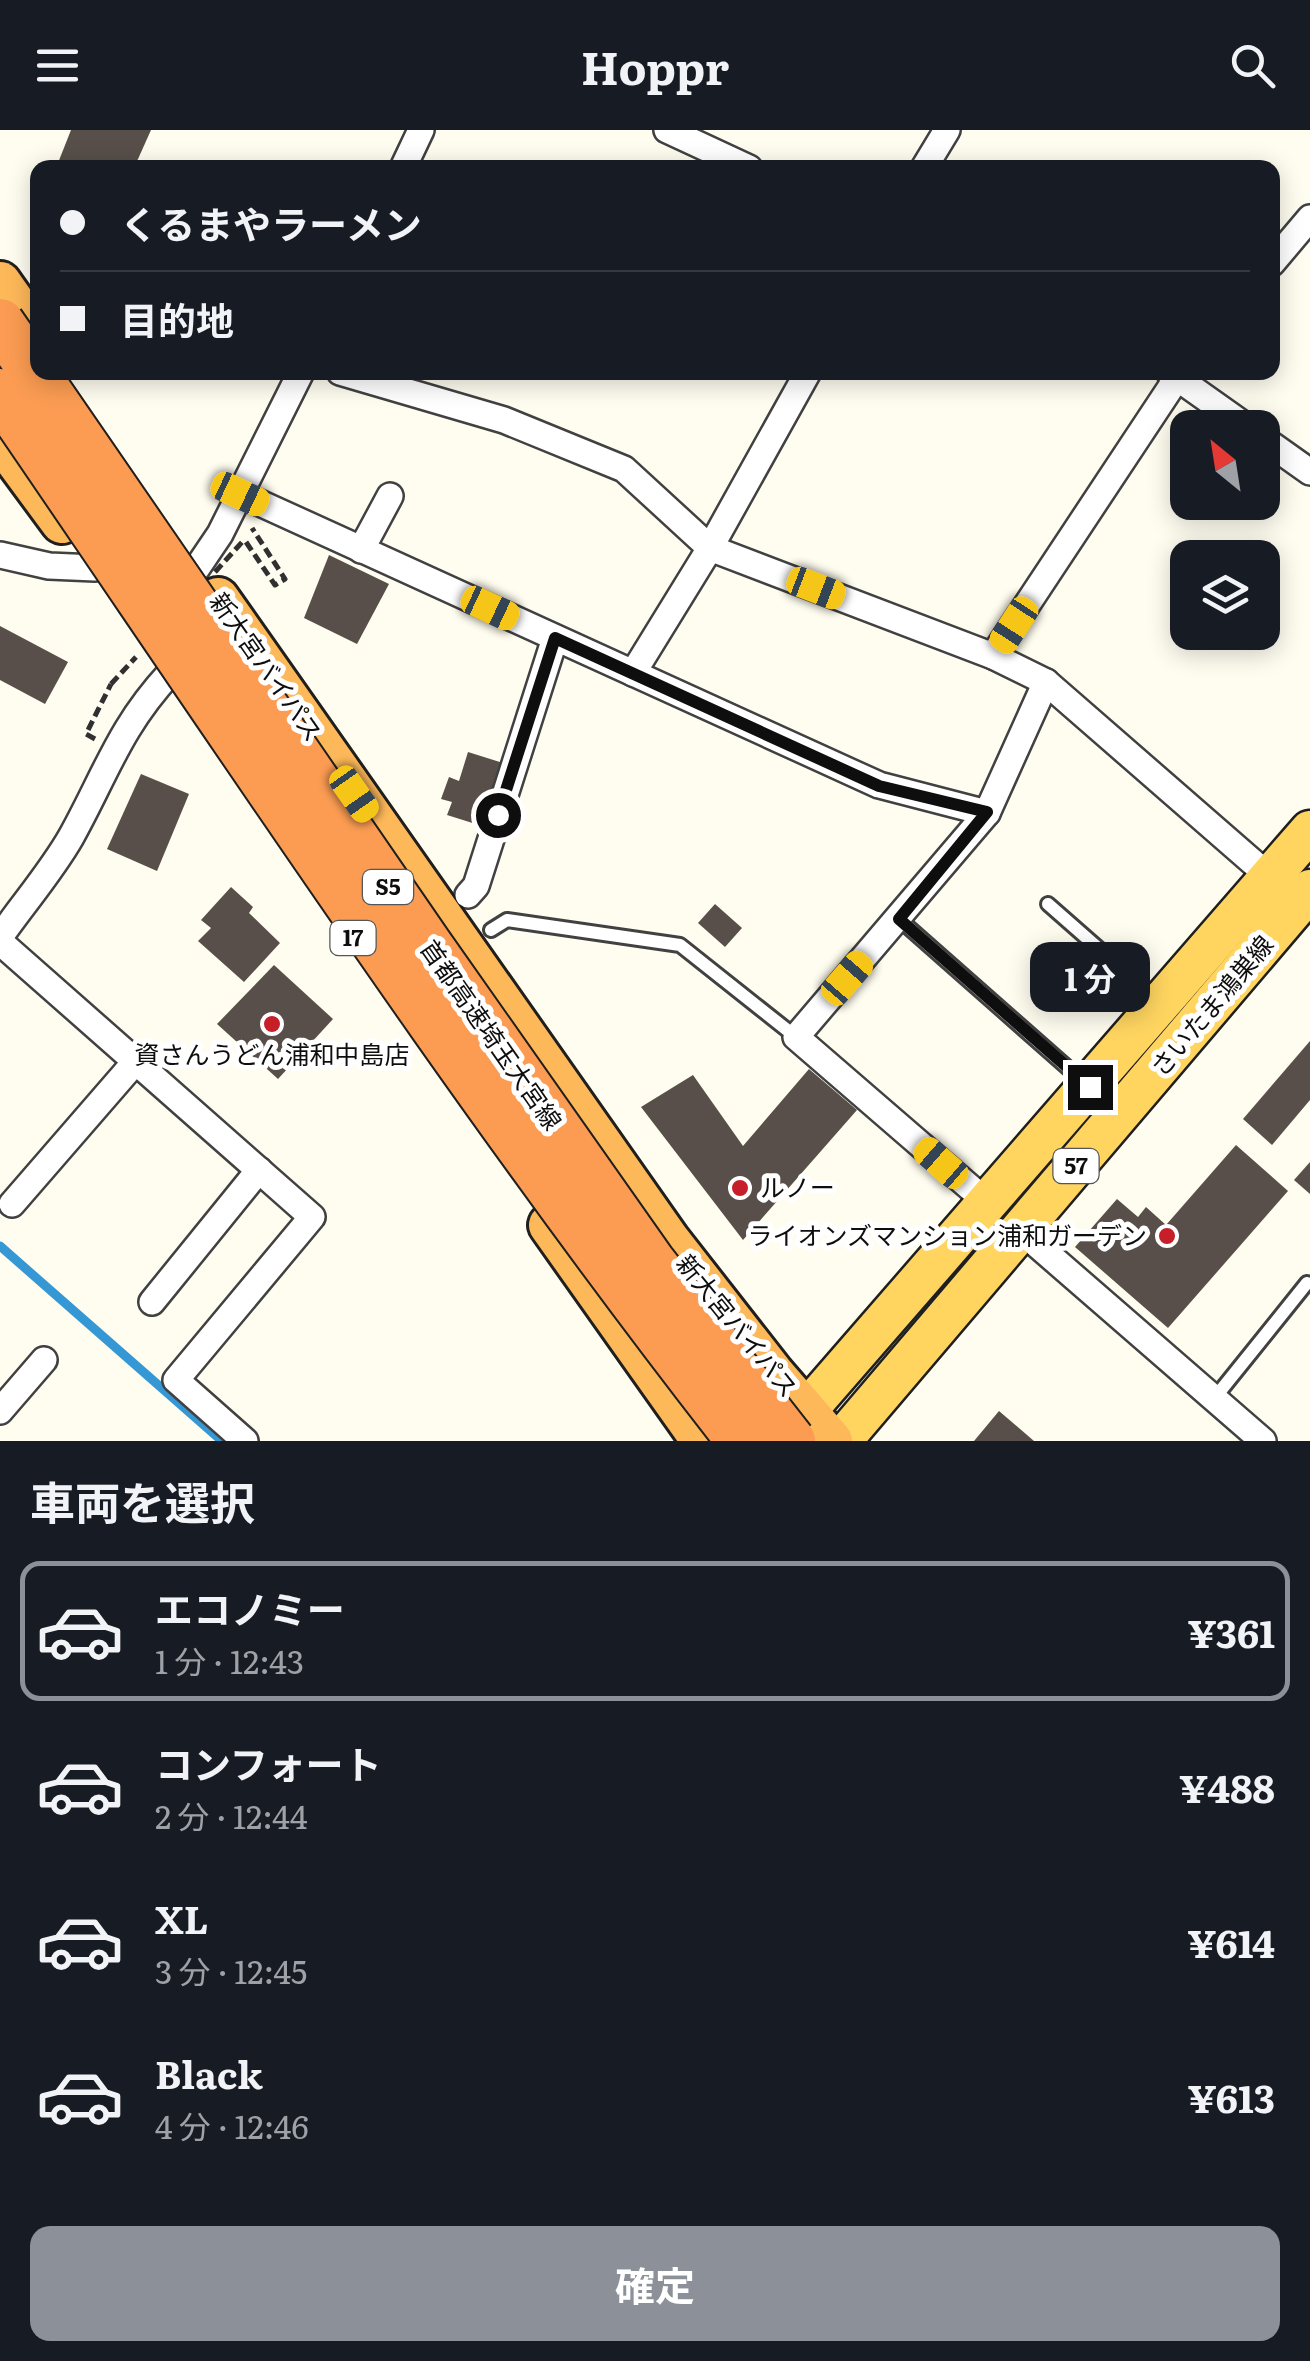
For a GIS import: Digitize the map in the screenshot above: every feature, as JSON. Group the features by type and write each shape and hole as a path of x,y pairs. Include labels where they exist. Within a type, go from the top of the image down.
{"highway":[{"path":"0,283 30,326"},
{"name":"首都高速埼玉大宮線","path":"0,323 30,367"},
{"name":"首都高速埼玉大宮線","path":"39,380 428,946 640,1246 805,1433"},
{"name":"新大宮バイパス","path":"67,380 668,1241 773,1374 805,1433"},
{"name":"首都高速埼玉大宮線","path":"0,394 484,1096 630,1300 741,1441"},
{"name":"17","path":"0,438 170,673 702,1436"}],"main road":[{"name":"さいたま鴻巣線","path":"841,1441 1297,897 1310,831"},
{"name":"さいたま鴻巣線","path":"805,1433 988,1204 1162,1004 1297,897"}],"street":[{"path":"407,160 422,130"},
{"path":"666,130 732,160"},
{"path":"929,160 947,130"},
{"path":"1280,254 1310,218"},
{"path":"196,568 220,534 296,380"},
{"path":"367,380 504,420 624,469 710,548 993,656 1046,682 1297,897"},
{"path":"632,673 710,548 804,380"},
{"path":"993,656 1172,380"},
{"path":"1184,380 1224,410"},
{"path":"1280,451 1310,472"},
{"path":"240,494 879,786 987,812"},
{"path":"362,550 390,496"},
{"path":"0,555 49,566 96,568"},
{"path":"468,896 476,886 555,638"},
{"path":"170,673 134,716 70,839 0,940 312,1217 176,1380 246,1441"},
{"path":"988,1204 796,1037 987,812 1046,682"},
{"path":"12,1204 136,1061"},
{"path":"152,1302 260,1170"},
{"path":"1020,1230 1213,1400 1247,1436"},
{"path":"0,1411 44,1360"}],"lane":[{"path":"1048,904 1162,1004"},
{"path":"899,919 1090,1087"},
{"path":"491,930 506,920 680,944 796,1037"},
{"path":"1213,1400 1307,1283"}],"path":[{"path":"244,540 275,585 285,578 255,533"},
{"path":"103,724 95,739 86,734 111,684"}],"building":[{"path":"71,130 151,130 138,160 59,160"},
{"path":"329,555 389,584 357,644 304,618"},
{"path":"0,626 68,662 45,704 0,680"},
{"path":"468,752 503,763 482,826 447,815 452,802 441,799 449,777 459,781"},
{"path":"141,774 189,794 157,871 107,849"},
{"path":"231,887 253,907 249,913 280,943 244,982 198,941 211,928 201,920"},
{"path":"715,904 742,928 725,947 698,923"},
{"path":"274,965 333,1019 278,1079 217,1024"},
{"path":"1310,1041 1310,1100 1272,1145 1243,1119"},
{"path":"809,1069 857,1110 743,1240 641,1107 693,1075 743,1146"},
{"name":"ライオンズマンション浦和ガーデン","path":"1236,1145 1288,1191 1168,1328 1075,1247 1117,1199 1138,1217 1146,1207 1166,1225"},
{"path":"1310,1162 1310,1194 1294,1180"},
{"path":"999,1411 1034,1441 974,1441"}],"waterway":[{"path":"0,1246 222,1441"}],"place":[{"name":"資さんうどん浦和中島店","path":"272,1024"},
{"name":"ルノー","path":"740,1188"},
{"name":"ライオンズマンション浦和ガーデン","path":"1167,1236"}],"route":[{"path":"498,815 555,638 879,786 987,812 899,919 1090,1087"}]}
